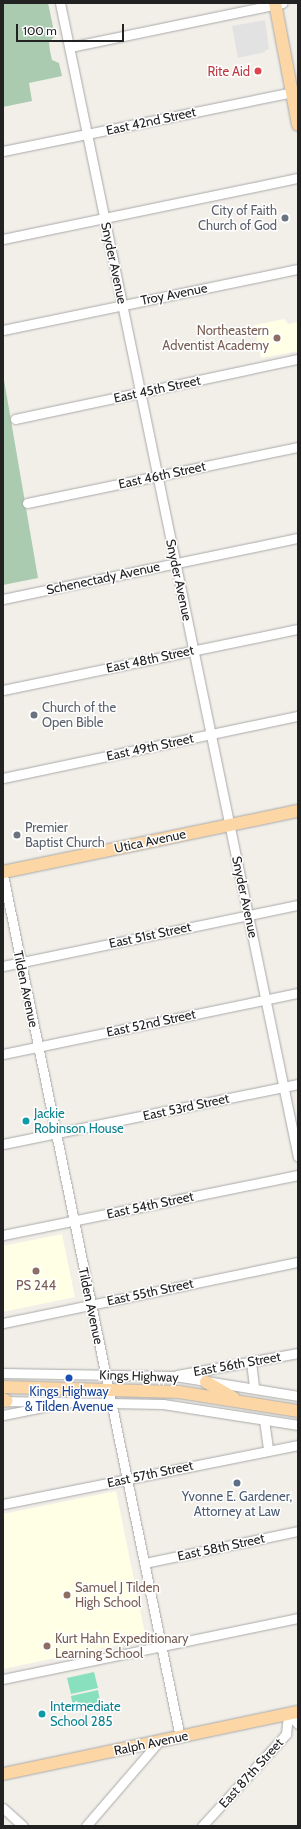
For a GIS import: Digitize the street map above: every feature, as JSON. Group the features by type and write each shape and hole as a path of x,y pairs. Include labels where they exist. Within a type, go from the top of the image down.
{"main road":[{"path":"277,4 295,91 298,125"},
{"name":"Utica Avenue","path":"3,872 298,811"},
{"path":"206,1382 240,1402"},
{"name":"Kings Highway","path":"3,1387 179,1392 298,1411"},
{"name":"Ralph Avenue","path":"3,1774 293,1713"}],"street":[{"name":"Snyder Avenue","path":"60,3 298,1157"},
{"path":"70,47 277,4"},
{"name":"East 42nd Street","path":"3,151 295,91"},
{"path":"3,238 298,178"},
{"name":"Troy Avenue","path":"3,330 122,304 298,269"},
{"name":"East 45th Street","path":"15,418 298,359"},
{"name":"East 46th Street","path":"27,503 298,447"},
{"name":"Schenectady Avenue","path":"3,599 298,538"},
{"name":"East 48th Street","path":"3,690 298,629"},
{"name":"East 49th Street","path":"3,778 298,716"},
{"name":"Tilden Avenue","path":"3,875 180,1737"},
{"name":"East 51st Street","path":"3,966 298,905"},
{"name":"East 52nd Street","path":"3,1054 298,993"},
{"name":"East 53rd Street","path":"3,1144 298,1084"},
{"name":"East 54th Street","path":"3,1235 298,1174"},
{"name":"East 55th Street","path":"3,1323 298,1262"},
{"name":"East 56th Street","path":"175,1376 298,1353"},
{"path":"251,1362 254,1388"},
{"name":"Kings Highway","path":"3,1372 175,1376 298,1396"},
{"name":"Kings Highway","path":"4,1401 163,1404 298,1425"},
{"path":"3,1415 67,1402"},
{"path":"264,1420 268,1450"},
{"name":"East 57th Street","path":"3,1504 298,1445"},
{"name":"East 58th Street","path":"145,1563 298,1531"},
{"path":"3,1679 298,1618"},
{"path":"293,1713 298,1724"},
{"name":"East 87th Street","path":"202,1826 286,1734 293,1713"},
{"path":"86,1826 159,1741"},
{"path":"3,1808 23,1826"}],"shaded area":[{"path":"3,3 48,3 55,36 49,42 50,51 52,60 59,63 62,76 29,83 32,101 3,107"},
{"path":"265,20 269,49 265,50 265,52 238,58 232,26"},
{"name":"Northeastern Adventist Academy","path":"284,319 288,324 298,322 298,351 261,358 254,325"},
{"path":"3,374 38,578 3,585"},
{"name":"PS 244","path":"62,1234 75,1297 3,1312 3,1246"},
{"path":"116,1491 146,1639 3,1669 3,1514"}],"green space":[{"path":"94,1672 98,1688 71,1694 67,1678"},
{"path":"98,1690 101,1706 74,1712 71,1696"}],"place":[{"name":"Rite Aid","path":"258,71"},
{"name":"City of Faith Church of God","path":"285,218"},
{"name":"Northeastern Adventist Academy","path":"277,338"},
{"name":"Church of the Open Bible","path":"34,715"},
{"name":"Premier Baptist Church","path":"17,835"},
{"name":"Jackie Robinson House","path":"26,1121"},
{"name":"PS 244","path":"36,1271"},
{"name":"Kings Highway & Tilden Avenue","path":"69,1378"},
{"name":"Yvonne E. Gardener, Attorney at Law","path":"237,1483"},
{"name":"Samuel J Tilden High School","path":"67,1595"},
{"name":"Kurt Hahn Expeditionary Learning School","path":"47,1646"},
{"name":"Intermediate School 285","path":"42,1714"}]}
